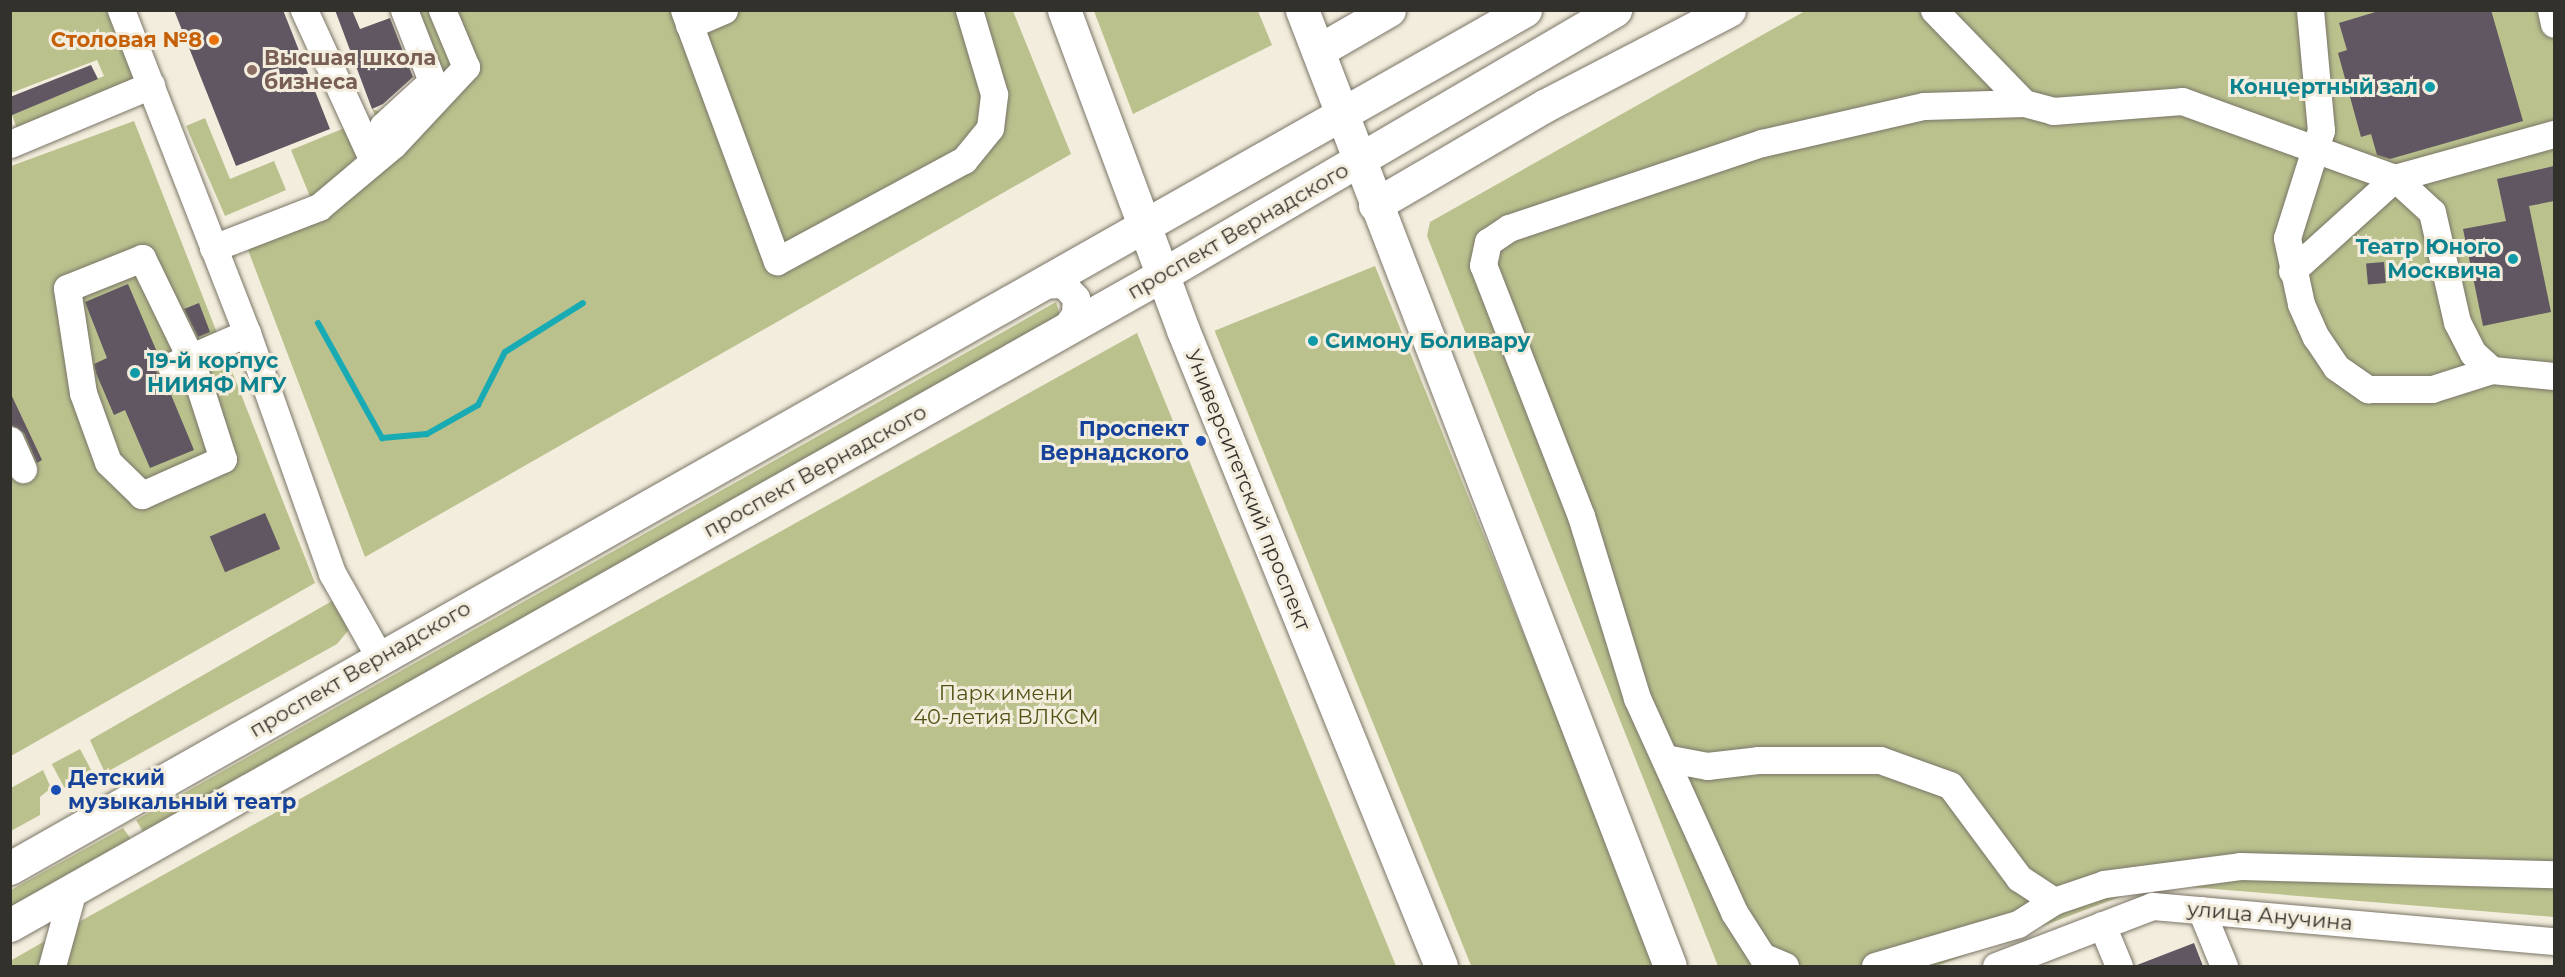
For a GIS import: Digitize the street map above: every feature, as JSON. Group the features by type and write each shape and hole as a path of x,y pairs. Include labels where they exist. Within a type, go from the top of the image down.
{"main road":[{"name":"Университетский проспект","path":"1064,10 1145,223 1162,275 1441,966"},
{"path":"1302,10 1343,113 1375,206 1670,966"},
{"path":"1318,51 1389,10"},
{"name":"проспект Вернадского","path":"10,868 1145,223 1525,10"},
{"name":"проспект Вернадского","path":"10,926 1162,275 1359,162 1615,10"},
{"path":"1375,206 1546,105 1728,10"},
{"path":"1546,105 1570,36"}],"street":[{"path":"121,10 247,333 332,573 380,658"},
{"path":"304,10 373,161"},
{"path":"373,161 383,126 432,81 404,10"},
{"path":"213,248 320,207 373,161 466,67 442,10"},
{"path":"724,10 687,18 777,261 964,160 990,128 994,94 969,10"},
{"path":"1934,10 2024,103"},
{"path":"2310,10 2321,130 2287,238 2292,271 2316,337 2336,367 2368,389 2432,389 2492,370 2554,376"},
{"path":"2551,10 2554,24"},
{"path":"10,144 151,86"},
{"path":"1785,966 1762,956 1734,912 1637,698 1581,516 1483,265 1488,242 1509,228 1762,143 1924,106 2024,103 2053,111 2182,100 2395,178 2433,212 2457,322 2473,354 2492,370"},
{"path":"2292,271 2395,178 2554,134"},
{"path":"142,258 180,361 223,459 142,495 108,462 83,393 67,288 142,258"},
{"path":"1037,285 1063,284 1076,298 1075,314 1064,330"},
{"path":"180,361 247,333"},
{"path":"10,440 23,469"},
{"path":"1665,758 1707,766 1758,760 1880,760 1950,785 2019,878 2054,901"},
{"path":"1875,966 2018,924 2054,901 2104,884 2240,866 2554,874"},
{"path":"52,966 73,890"},
{"name":"улица Анучина","path":"1996,966 2152,906 2554,941"},
{"path":"2201,910 2224,966"},
{"path":"2102,925 2119,966"}],"green space":[{"path":"10,11 107,11 136,81 19,134 12,115 104,76 97,60 11,93"},
{"path":"411,11 1013,11 1071,154 365,557 248,250 396,156 372,109 420,125"},
{"path":"1094,11 1258,11 1272,45 1133,114"},
{"path":"1805,11 2554,11 2554,917 2154,884 1936,966 1718,966 1427,236 1430,222"},
{"path":"205,118 230,179 274,161 286,190 225,216 186,126"},
{"path":"134,121 315,583 11,756 11,166"},
{"path":"347,127 359,154 313,204 291,150"},
{"path":"1375,266 1657,963 1650,966 1471,966 1215,331"},
{"path":"1056,302 1060,315 145,835 136,820"},
{"name":"Парк имени 40-летия ВЛКСМ","path":"1137,333 1396,966 63,966 77,923"},
{"path":"339,597 352,626 337,644 105,773 90,740"},
{"path":"80,749 93,773 64,788 52,764"},
{"path":"43,770 51,788 40,797 40,815 11,831 11,788"},
{"path":"123,828 133,842 11,911 11,890"},
{"path":"45,941 40,966 11,966 10,961"}],"building":[{"name":"Высшая школа бизнеса","path":"174,10 283,10 330,129 236,166"},
{"path":"335,10 352,10 360,29 390,18 413,77 383,104 372,109"},
{"name":"Концертный зал","path":"2382,10 2491,10 2523,121 2390,159 2377,155 2371,134 2361,137 2338,53 2347,50 2339,23"},
{"path":"91,65 98,79 10,116 10,97"},
{"path":"2554,166 2554,201 2529,206 2551,312 2483,326 2463,229 2506,221 2497,179"},
{"path":"2384,262 2386,283 2368,284 2366,264"},
{"name":"19-й корпус НИИЯФ МГУ","path":"128,284 157,352 165,352 155,364 157,373 177,381 167,385 194,450 150,468 125,410 114,415 96,373 94,364 107,358 85,302"},
{"path":"199,303 210,332 198,337 184,309"},
{"path":"10,392 42,460 37,463 24,433 10,424"},
{"path":"265,513 280,549 225,572 210,536"},
{"path":"2194,943 2203,966 2137,966 2137,965"}],"waterway":[{"path":"318,323 382,438 427,434 478,405 505,352 583,303"}],"place":[{"name":"Столовая №8","path":"214,40"},
{"name":"Высшая школа бизнеса","path":"252,70"},
{"name":"Концертный зал","path":"2430,87"},
{"name":"Театр Юного Москвича","path":"2513,259"},
{"name":"Симону Боливару","path":"1313,341"},
{"name":"19-й корпус НИИЯФ МГУ","path":"135,373"},
{"name":"Проспект Вернадского","path":"1201,441"},
{"name":"Детский музыкальный театр","path":"56,790"}]}
